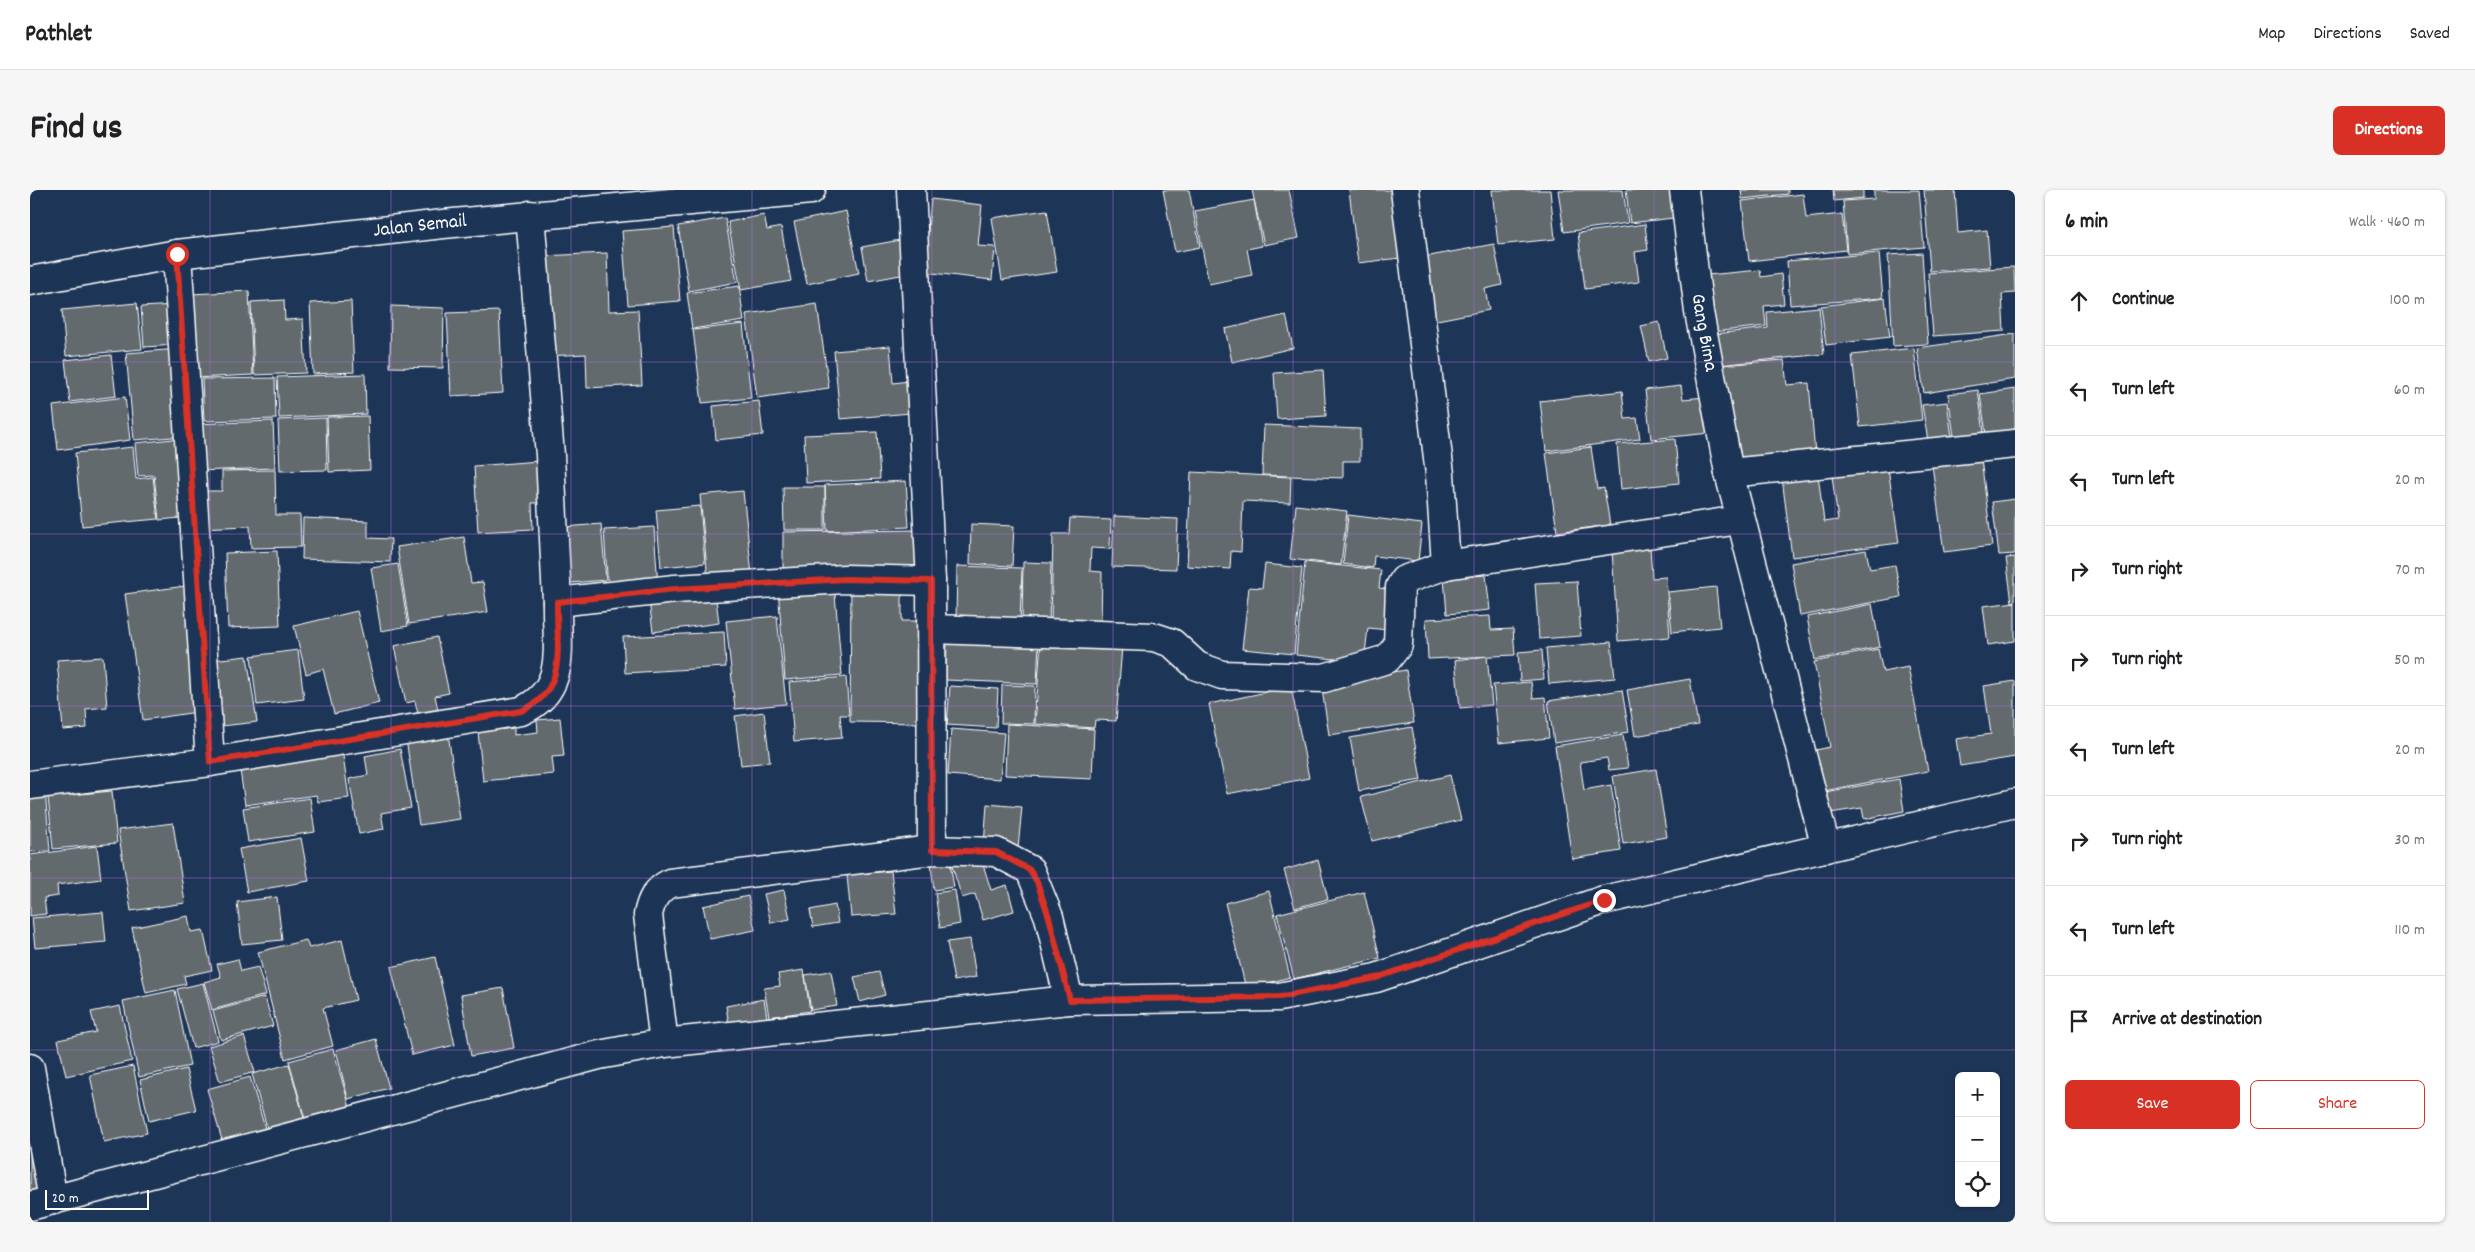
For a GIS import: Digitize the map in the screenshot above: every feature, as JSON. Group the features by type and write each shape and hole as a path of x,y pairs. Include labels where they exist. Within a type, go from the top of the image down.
{"street":[{"name":"Jalan Semail","path":"30,280 177,254 530,216 811,190"},
{"path":"911,190 933,629 932,850"},
{"path":"1405,190 1440,474 1446,565"},
{"name":"Gang Bima","path":"1684,190 1699,312 1729,473 1826,848"},
{"path":"30,785 210,762 521,711 537,704 546,695 554,678 558,660 557,602 550,455 530,216"},
{"path":"177,254 210,762"},
{"path":"1729,473 2015,444"},
{"path":"933,629 1154,637 1172,643 1197,666 1222,675 1324,678 1387,659 1398,645 1400,587 1404,580 1446,565 1740,520"},
{"path":"557,602 675,589 845,579 931,581"},
{"path":"30,1068 42,1203 599,1055 664,1043 1070,1000 1280,997 1376,978 1604,900 2015,803"},
{"path":"664,1043 648,915 650,904 662,887 670,882 932,850 996,852 1030,870 1037,882 1049,917 1070,1000"}],"building":[{"path":"1163,190 1189,190 1200,247 1175,252"},
{"path":"1252,190 1289,190 1299,238 1264,245"},
{"path":"1349,190 1401,190 1409,257 1358,263"},
{"path":"1492,190 1550,190 1555,239 1498,245"},
{"path":"1558,190 1623,190 1628,223 1564,232"},
{"path":"1626,190 1678,190 1682,217 1630,223"},
{"path":"1741,190 1788,190 1788,194 1742,199"},
{"path":"1833,190 1863,190 1863,198 1834,201"},
{"path":"1874,190 1919,190 1924,247 1847,254 1843,201 1874,199"},
{"path":"1924,190 1955,190 1958,233 1987,230 1990,267 1930,271"},
{"path":"1803,194 1806,218 1842,214 1846,250 1749,261 1742,201"},
{"path":"931,199 982,205 978,246 995,247 992,280 924,272"},
{"path":"1254,200 1262,246 1247,249 1252,275 1209,284 1195,211"},
{"path":"1047,210 1057,272 1002,280 992,218"},
{"path":"846,211 859,273 807,284 794,222"},
{"path":"764,215 767,230 781,227 791,281 741,290 728,222"},
{"path":"725,218 737,282 689,291 678,226"},
{"path":"1645,224 1648,250 1635,252 1639,282 1585,289 1578,233"},
{"path":"674,227 680,301 628,305 622,231"},
{"path":"900,240 906,274 868,281 862,247"},
{"path":"1494,244 1502,285 1485,289 1489,310 1432,321 1419,258"},
{"path":"607,253 609,311 638,310 642,385 587,388 586,354 547,356 542,256"},
{"path":"1879,253 1883,298 1790,305 1787,261"},
{"path":"1922,253 1928,344 1893,346 1888,255"},
{"path":"2014,267 2015,293 2002,294 2004,331 1933,336 1928,273"},
{"path":"1760,270 1761,277 1781,274 1784,304 1764,306 1766,326 1713,332 1707,275"},
{"path":"739,286 744,321 692,329 687,293"},
{"path":"249,291 253,375 195,378 191,294"},
{"path":"1885,298 1890,337 1826,345 1821,306"},
{"path":"284,300 285,320 303,319 306,373 254,375 251,302"},
{"path":"351,301 354,372 313,374 310,303"},
{"path":"137,303 142,349 66,356 62,310"},
{"path":"817,304 829,388 757,398 746,314"},
{"path":"175,305 178,345 144,347 141,307"},
{"path":"391,306 444,308 443,368 390,367"},
{"path":"1819,307 1824,354 1719,365 1715,334 1768,328 1767,312"},
{"path":"499,311 503,393 451,396 447,313"},
{"path":"1286,315 1293,348 1232,362 1225,329"},
{"path":"1659,322 1667,358 1649,362 1641,326"},
{"path":"743,324 751,398 702,403 693,330"},
{"path":"2015,334 2015,379 1924,393 1917,348"},
{"path":"890,346 893,383 909,381 911,413 840,419 834,351"},
{"path":"1914,348 1922,420 1860,427 1852,355"},
{"path":"179,349 186,436 134,440 126,353"},
{"path":"111,355 116,396 70,402 65,360"},
{"path":"1784,360 1787,385 1809,383 1815,454 1731,462 1721,365"},
{"path":"1323,370 1326,416 1277,419 1274,373"},
{"path":"365,374 366,414 279,418 277,377"},
{"path":"275,378 276,419 204,421 202,379"},
{"path":"1681,386 1683,399 1706,397 1710,433 1651,439 1645,390"},
{"path":"2015,389 2015,429 1986,434 1980,394"},
{"path":"1978,390 1984,433 1954,437 1948,394"},
{"path":"1622,391 1625,419 1637,418 1640,439 1546,451 1540,401"},
{"path":"125,397 130,440 58,450 53,406"},
{"path":"759,401 763,435 716,440 713,406"},
{"path":"1947,402 1952,437 1928,441 1922,405"},
{"path":"368,416 370,470 329,472 327,417"},
{"path":"326,418 327,470 280,471 278,420"},
{"path":"273,421 275,468 197,471 195,424"},
{"path":"1264,425 1360,429 1360,461 1343,461 1343,478 1262,475"},
{"path":"877,432 880,479 806,483 804,435"},
{"path":"183,438 191,517 159,520 154,475 138,476 135,443"},
{"path":"1675,439 1679,483 1621,489 1617,444"},
{"path":"133,447 136,479 153,477 158,519 82,526 75,453"},
{"path":"1591,447 1597,489 1604,488 1610,525 1557,532 1546,453"},
{"path":"1981,459 1992,546 1944,552 1932,465"},
{"path":"539,461 541,503 532,503 533,529 478,532 474,466"},
{"path":"1887,461 1899,543 1792,557 1782,478 1818,474 1824,522 1838,520 1831,469"},
{"path":"275,470 276,515 300,515 301,547 251,548 250,526 197,528 196,491 222,491 222,471"},
{"path":"1191,472 1291,477 1290,503 1243,501 1241,552 1231,551 1230,569 1187,566"},
{"path":"906,481 909,527 827,531 825,485"},
{"path":"783,487 825,487 825,530 784,530"},
{"path":"743,491 752,575 708,580 700,495"},
{"path":"2015,499 2015,554 1999,555 1992,502"},
{"path":"1296,505 1347,511 1341,565 1290,559"},
{"path":"700,506 705,563 661,567 656,510"},
{"path":"1348,515 1422,524 1418,561 1374,556 1373,568 1343,564"},
{"path":"1114,516 1178,519 1176,569 1112,567"},
{"path":"303,518 368,521 368,538 391,539 390,562 302,559"},
{"path":"1070,518 1111,520 1110,549 1091,548 1090,571 1102,572 1101,625 1051,623 1053,534 1069,534"},
{"path":"601,524 606,580 570,583 565,527"},
{"path":"971,524 1014,526 1012,566 970,564"},
{"path":"654,527 658,587 608,590 604,530"},
{"path":"919,530 920,573 783,575 783,532"},
{"path":"464,537 471,583 483,582 488,612 409,624 397,547"},
{"path":"1650,547 1652,578 1666,577 1670,637 1618,641 1612,550"},
{"path":"1866,550 1870,569 1895,565 1901,597 1800,616 1791,563"},
{"path":"277,551 280,626 228,628 225,553"},
{"path":"2015,557 2015,602 2012,602 2006,558"},
{"path":"1023,562 1051,563 1049,622 1022,622"},
{"path":"1305,562 1381,570 1379,588 1392,590 1388,630 1368,628 1364,662 1296,655"},
{"path":"398,564 408,626 381,631 371,568"},
{"path":"1265,564 1302,568 1294,654 1242,649 1249,587 1262,588"},
{"path":"957,566 1022,568 1020,622 956,621"},
{"path":"1486,575 1490,610 1447,614 1444,578"},
{"path":"1577,581 1581,636 1539,639 1535,583"},
{"path":"851,582 902,582 902,621 925,621 923,723 850,722"},
{"path":"834,583 842,675 785,680 778,588"},
{"path":"186,586 204,711 143,720 125,594"},
{"path":"1716,587 1720,627 1672,632 1668,592"},
{"path":"715,591 719,623 653,632 649,600"},
{"path":"2015,602 2015,641 1988,645 1983,606"},
{"path":"1872,604 1880,647 1815,660 1807,617"},
{"path":"357,611 379,703 334,714 323,669 306,674 294,626"},
{"path":"777,616 786,704 735,709 726,621"},
{"path":"1490,616 1491,630 1513,629 1515,655 1428,659 1426,619"},
{"path":"724,632 726,667 625,673 623,637"},
{"path":"437,637 449,693 435,696 438,710 418,714 415,701 406,703 394,646"},
{"path":"947,639 1039,642 1037,684 946,680"},
{"path":"1041,641 1122,647 1116,721 1095,720 1094,728 1035,724"},
{"path":"1611,642 1615,678 1549,684 1546,648"},
{"path":"1878,649 1883,672 1908,667 1928,771 1824,791 1816,750 1830,747 1814,662"},
{"path":"298,650 304,699 257,705 251,656"},
{"path":"1542,650 1544,679 1520,681 1518,652"},
{"path":"247,656 257,722 222,726 212,660"},
{"path":"1487,656 1492,705 1460,708 1455,660"},
{"path":"103,657 107,707 86,709 87,728 63,730 57,660"},
{"path":"1406,670 1414,723 1329,735 1321,683"},
{"path":"846,677 849,715 840,715 842,738 794,742 789,682"},
{"path":"1690,679 1698,725 1635,736 1627,690"},
{"path":"2015,681 2015,757 1960,766 1956,739 1991,734 1984,686"},
{"path":"1531,682 1533,698 1545,697 1549,738 1499,743 1493,685"},
{"path":"1002,685 1035,686 1034,724 1001,723"},
{"path":"950,686 998,689 996,728 947,725"},
{"path":"1291,687 1309,778 1227,794 1209,704"},
{"path":"1622,690 1629,732 1554,743 1548,701"},
{"path":"764,712 770,762 741,765 735,716"},
{"path":"560,718 564,756 552,757 554,774 483,781 478,732 514,728 514,735 538,732 537,720"},
{"path":"1007,724 1094,729 1092,779 1005,775"},
{"path":"1412,727 1421,780 1359,791 1350,738"},
{"path":"951,729 1004,733 1000,779 948,775"},
{"path":"448,733 460,819 419,825 406,739"},
{"path":"1623,735 1628,768 1609,770 1607,758 1580,762 1584,790 1611,785 1621,851 1572,859 1555,746"},
{"path":"342,749 349,798 318,802 316,795 245,805 239,763"},
{"path":"400,749 411,808 381,813 384,829 359,834 349,779 368,775 365,756"},
{"path":"1656,769 1667,837 1623,844 1613,776"},
{"path":"1450,775 1461,820 1372,841 1361,797"},
{"path":"1899,779 1904,811 1864,819 1862,808 1830,813 1825,792"},
{"path":"45,789 50,851 30,852 30,791"},
{"path":"112,791 117,843 53,849 48,797"},
{"path":"310,798 315,832 248,842 243,808"},
{"path":"987,804 1022,807 1018,848 984,845"},
{"path":"173,823 185,903 131,911 118,830"},
{"path":"301,838 309,881 247,892 239,849"},
{"path":"97,846 101,879 57,885 58,896 44,898 46,914 30,916 30,855"},
{"path":"981,858 991,890 1007,885 1014,911 983,920 975,894 962,898 952,866"},
{"path":"1318,860 1328,899 1295,908 1284,870"},
{"path":"950,863 954,887 934,890 931,865"},
{"path":"891,871 896,914 851,917 847,875"},
{"path":"784,890 790,919 771,923 764,894"},
{"path":"955,890 960,924 940,928 935,893"},
{"path":"1269,891 1290,977 1246,989 1225,903"},
{"path":"1364,892 1380,958 1294,979 1277,914"},
{"path":"748,896 755,930 710,939 703,906"},
{"path":"277,897 282,940 242,944 237,902"},
{"path":"835,905 838,923 813,927 810,910"},
{"path":"103,912 106,942 35,948 32,918"},
{"path":"188,916 191,932 203,930 212,970 184,976 186,984 146,993 132,928"},
{"path":"970,939 976,977 954,981 947,942"},
{"path":"306,940 309,948 342,940 356,1000 323,1008 333,1046 285,1059 258,952"},
{"path":"435,957 455,1045 412,1055 391,967"},
{"path":"238,959 241,971 258,967 266,995 212,1010 204,982 221,977 217,964"},
{"path":"804,970 810,1011 769,1017 764,988 780,986 778,974"},
{"path":"831,971 837,1006 811,1010 805,975"},
{"path":"879,972 885,995 860,1002 854,977"},
{"path":"203,983 218,1041 193,1048 177,989"},
{"path":"503,988 514,1048 471,1056 461,995"},
{"path":"175,990 190,1066 139,1077 123,1001"},
{"path":"265,997 273,1026 221,1040 213,1011"},
{"path":"764,999 767,1018 729,1025 726,1006"},
{"path":"120,1006 132,1061 66,1076 58,1040 96,1032 91,1012"},
{"path":"244,1036 255,1072 220,1082 209,1046"},
{"path":"376,1039 389,1088 348,1099 336,1050"},
{"path":"333,1049 351,1111 306,1123 289,1061"},
{"path":"289,1064 306,1125 269,1135 252,1074"},
{"path":"133,1066 147,1133 104,1142 90,1075"},
{"path":"186,1069 196,1110 149,1121 140,1080"},
{"path":"250,1077 267,1135 224,1147 207,1089"},
{"path":"30,1147 42,1190 30,1192"}],"route":[{"path":"177,254 179,312 210,762 521,711 537,704 546,695 554,678 558,660 556,635 557,602 675,589 845,579 931,581 933,629 932,850 996,852 1030,870 1037,882 1049,917 1070,1000 1280,997 1376,978 1604,900"}]}
